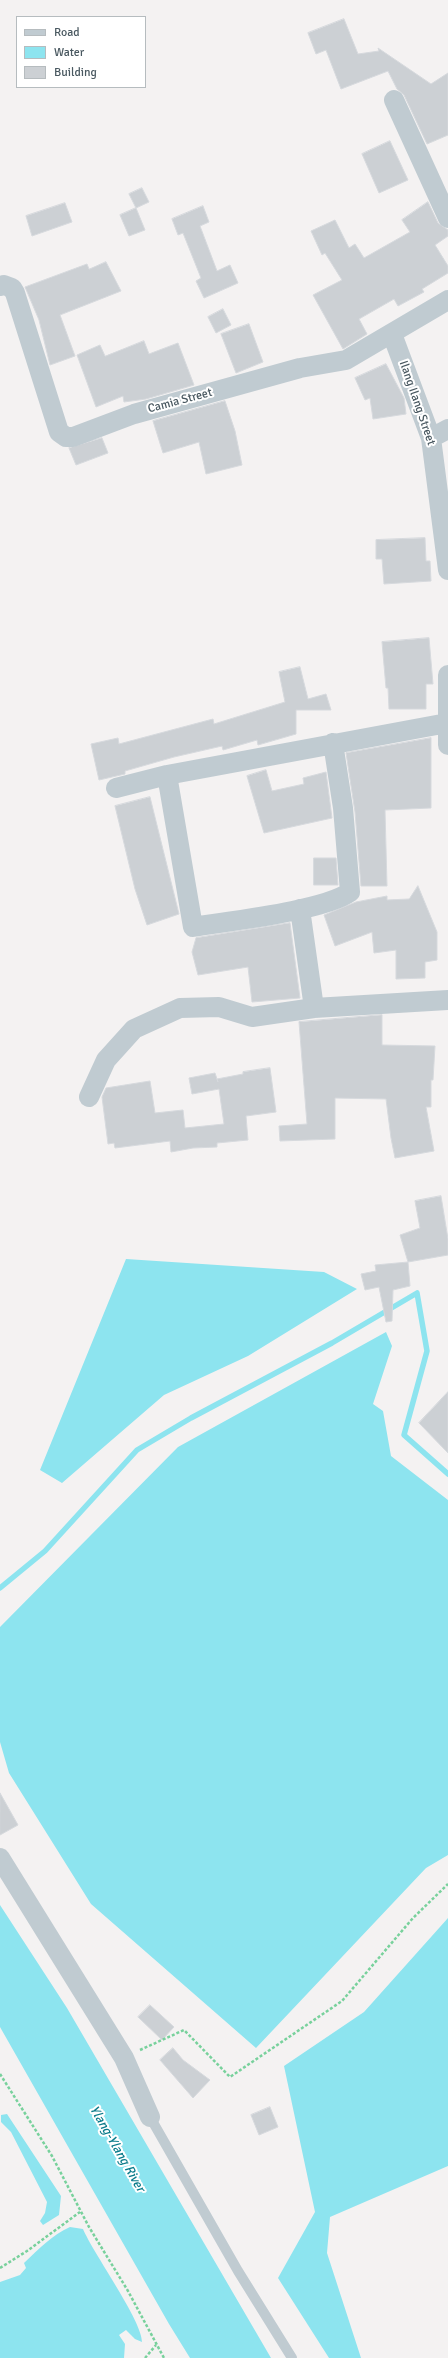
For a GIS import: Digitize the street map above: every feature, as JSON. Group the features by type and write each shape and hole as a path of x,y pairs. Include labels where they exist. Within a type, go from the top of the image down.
{"street":[{"path":"394,100 448,218"},
{"name":"Camia Street","path":"2,285 12,288 15,293 59,432 66,437 73,437 134,414 300,368 346,360 448,300"},
{"name":"Ilang Ilang Street","path":"392,334 431,438 448,570"},
{"path":"431,438 448,428"},
{"path":"448,676 448,745"},
{"path":"116,788 167,775 333,743 448,724"},
{"path":"167,775 193,927 300,909 343,897 350,892 343,808 333,743"},
{"path":"300,909 314,1008"},
{"path":"89,1097 106,1060 134,1029 180,1008 219,1007 252,1016 314,1008 448,1000"},
{"path":"0,1858 124,2058 150,2117"}],"lane":[{"path":"150,2117 238,2271 292,2358"}],"path":[{"path":"124,2058 184,2030 230,2077 342,2001 413,1918 448,1884"},
{"path":"0,2074 52,2156 80,2212 128,2291 164,2358"},
{"path":"0,2268 27,2251 80,2212"},
{"path":"145,2358 156,2345"}],"water":[{"path":"126,1259 324,1272 357,1289 248,1356 164,1395 62,1483 40,1470"},
{"path":"386,1332 392,1346 373,1404 383,1411 391,1456 448,1500 448,1855 426,1868 256,2048 91,1904 9,1773 0,1742 0,1627 178,1447"},
{"name":"Ylang-Ylang River","path":"0,1905 67,2008 271,2358 190,2358 169,2324 0,2027"},
{"path":"448,1918 448,2166 330,2217 327,2253 361,2358 329,2358 278,2278 315,2212 284,2066 364,2012"},
{"path":"7,2114 61,2196 59,2215 43,2225 40,2221 45,2213 47,2202 11,2132 1,2122 1,2115"},
{"path":"70,2227 83,2229 135,2319 142,2342 135,2339 126,2330 119,2335 125,2344 124,2358 0,2358 0,2282 20,2275 26,2268 24,2263 51,2238"}],"building":[{"path":"344,19 358,54 379,51 378,48 431,84 448,73 448,135 427,144 404,95 397,89 388,71 341,89 326,50 316,54 308,33"},
{"path":"390,141 408,180 379,193 362,154"},
{"path":"142,188 149,202 136,208 129,194"},
{"path":"428,202 438,223 448,230 448,236 435,245 448,266 448,273 422,289 424,292 398,306 394,299 359,319 367,334 343,349 313,295 342,280 325,253 322,255 311,231 335,220 349,248 355,244 364,258 410,232 402,220"},
{"path":"65,203 72,222 32,236 26,216"},
{"path":"203,206 209,222 200,226 217,271 230,265 238,283 204,298 196,281 201,278 183,233 178,235 172,219"},
{"path":"136,208 145,230 129,236 120,215"},
{"path":"106,262 121,291 60,315 75,356 50,365 39,320 25,287 87,264 89,269"},
{"path":"223,309 231,325 216,333 208,317"},
{"path":"249,324 263,362 236,373 221,334"},
{"path":"144,341 149,354 178,343 194,385 146,399 124,402 123,396 96,407 77,355 100,345 105,356"},
{"path":"386,364 404,398 406,414 373,419 370,398 365,400 355,378"},
{"path":"225,401 235,431 242,465 206,474 199,442 163,453 153,421"},
{"path":"102,438 108,453 76,465 69,448"},
{"path":"425,538 426,561 430,561 431,581 384,584 382,559 376,559 376,540"},
{"path":"429,638 433,684 426,684 426,709 389,709 382,642"},
{"path":"300,667 308,699 326,694 331,710 296,710 296,734 258,745 257,740 223,750 222,746 174,757 125,771 125,774 99,780 91,744 118,738 119,744 213,719 214,724 285,702 279,672"},
{"path":"431,738 431,808 385,810 387,886 361,886 355,812 346,753"},
{"path":"266,770 272,791 304,784 303,778 326,772 332,818 264,833 247,776"},
{"path":"150,797 179,914 147,925 135,889 115,806"},
{"path":"314,858 336,858 338,885 314,885"},
{"path":"418,886 437,932 437,960 425,962 425,978 396,979 396,950 374,953 372,932 335,946 324,915 356,902 387,896 387,900 409,899"},
{"path":"290,923 300,998 252,1002 248,967 198,975 192,952 196,938"},
{"path":"382,1015 382,1045 435,1046 433,1080 431,1080 431,1107 426,1107 434,1151 395,1158 386,1099 335,1098 335,1139 280,1141 279,1126 307,1124 299,1022"},
{"path":"270,1068 276,1112 246,1116 248,1140 217,1143 217,1147 193,1148 171,1152 170,1141 115,1148 114,1143 108,1144 102,1097 106,1088 150,1081 155,1113 183,1110 185,1128 224,1124 219,1089 192,1094 189,1078 215,1073 217,1079 243,1074 243,1072"},
{"path":"441,1196 448,1239 448,1255 408,1262 400,1235 420,1228 415,1201"},
{"path":"408,1262 410,1286 393,1290 392,1321 386,1322 379,1287 365,1290 361,1274 376,1271 375,1265"},
{"path":"448,1392 448,1453 419,1423"},
{"path":"0,1793 18,1825 0,1835"},
{"path":"150,2005 174,2027 162,2040 138,2017"},
{"path":"173,2048 183,2060 210,2080 193,2098 160,2060"},
{"path":"270,2107 278,2127 259,2135 251,2115"}],"waterway":[{"path":"0,1588 45,1551 137,1450 191,1418 332,1343 417,1293 427,1351 404,1435 448,1474"}]}
